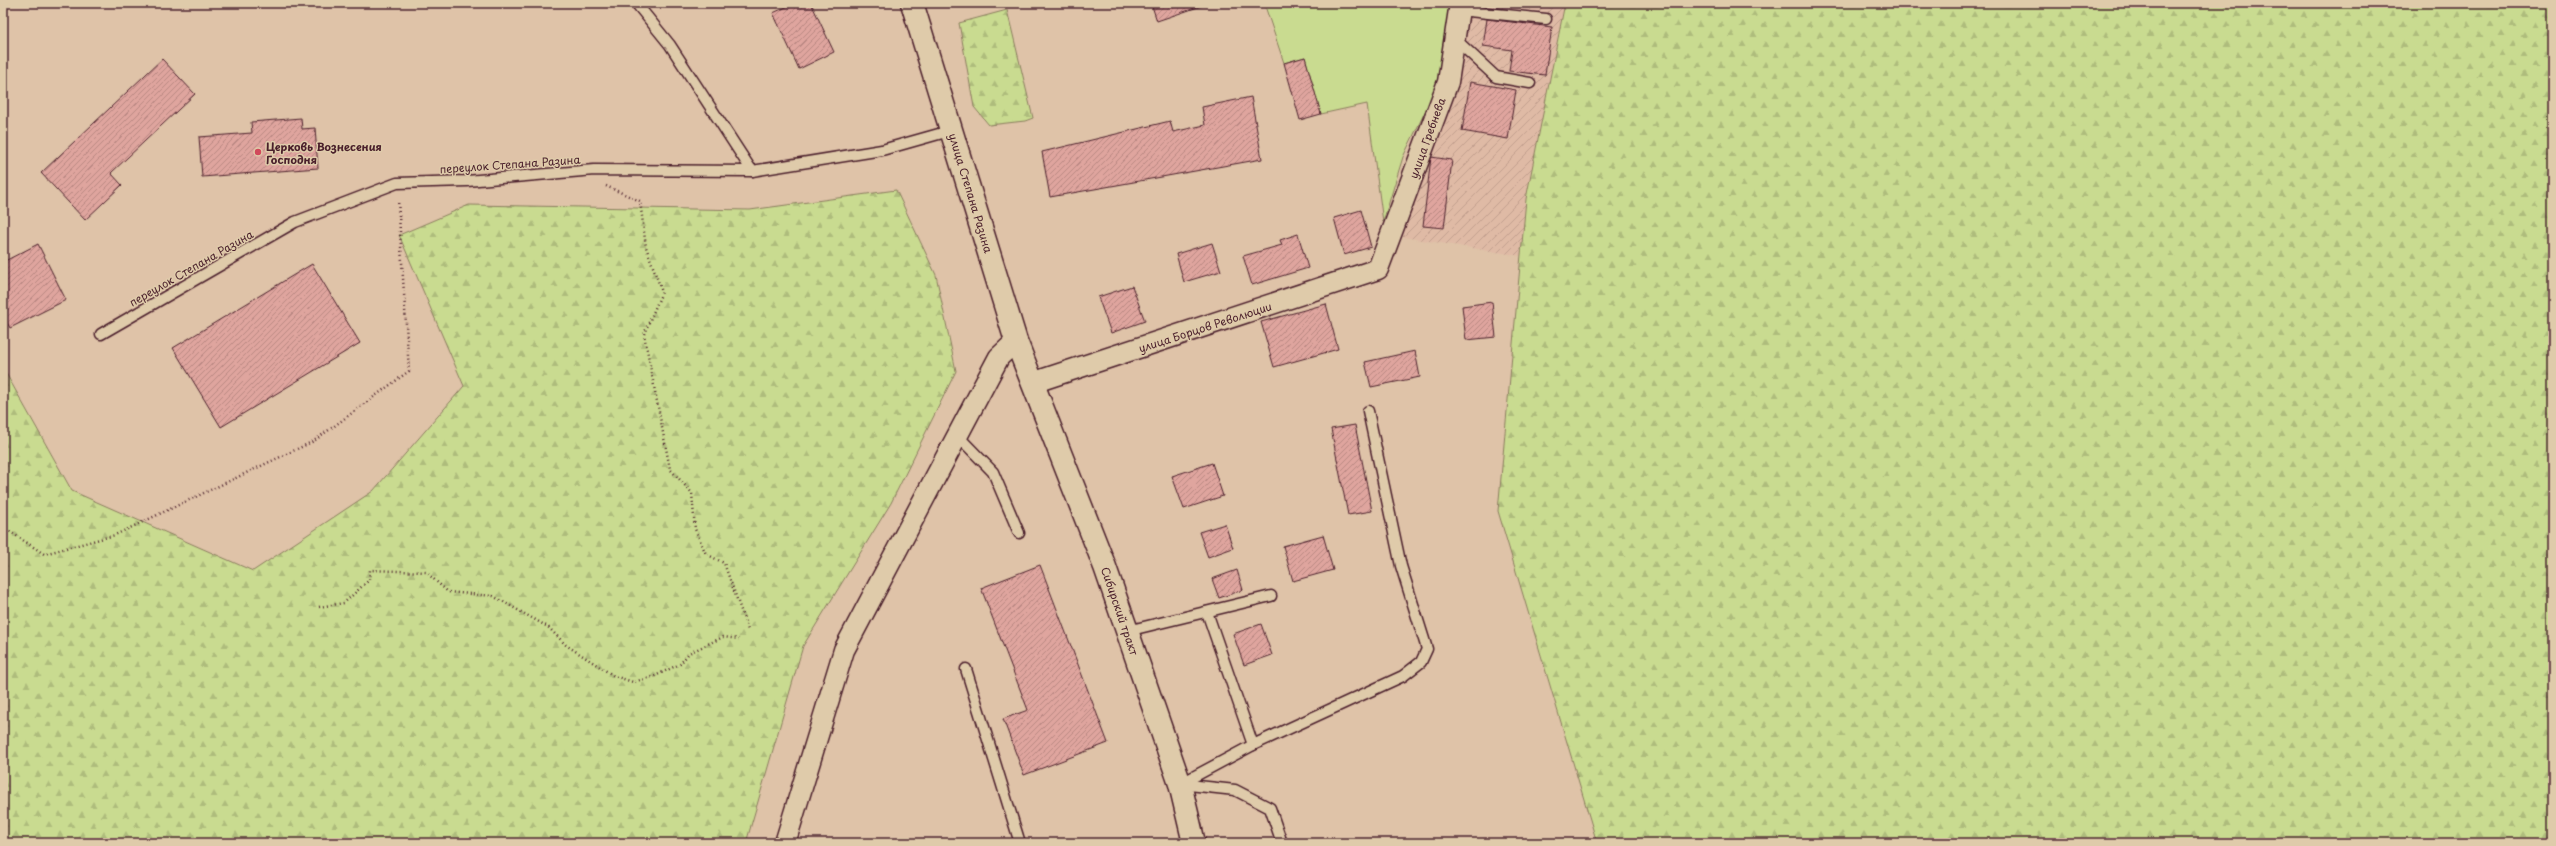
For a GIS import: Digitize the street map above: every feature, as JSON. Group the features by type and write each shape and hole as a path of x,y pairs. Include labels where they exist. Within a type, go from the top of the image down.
{"main road":[{"name":"улица Степана Разина","path":"912,3 953,130 1016,341 1032,383"},
{"name":"Сибирский тракт","path":"1032,383 1105,566 1180,784 1189,842"}],"street":[{"name":"улица Гребнева","path":"1378,270 1448,82 1459,7"},
{"name":"улица Борцов Революции","path":"1032,383 1378,270"},
{"path":"785,843 844,650 999,357 1016,341"}],"lane":[{"path":"636,3 670,45 752,171"},
{"path":"1459,7 1546,19"},
{"path":"1455,38 1496,77 1530,84"},
{"name":"переулок Степана Разина","path":"101,334 294,222 397,183 467,181 584,171 752,171 882,150 953,130"},
{"path":"1180,784 1253,745 1403,676 1421,662 1427,649 1401,566 1368,411"},
{"path":"957,435 993,472 1019,533"},
{"path":"1127,632 1271,596"},
{"path":"1207,612 1253,745"},
{"path":"966,669 1020,843"},
{"path":"1180,784 1235,790 1270,808 1282,843"}],"path":[{"path":"584,171 612,190 640,201 646,247 662,292 644,334 670,469 692,493 695,529 706,554 724,563 748,630"},
{"path":"3,527 44,554 115,536 314,441 409,370 397,183"},
{"path":"319,607 344,603 369,580 370,570 426,572 448,592 493,596 548,627 566,645 614,676 633,682 655,676 680,664 689,653 723,637 739,639"}],"shaded area":[{"path":"1463,3 1565,3 1526,199 1521,256 1397,236"}],"green space":[{"path":"1264,3 1451,3 1442,77 1403,157 1383,222 1367,104 1321,114 1305,57 1284,63"},
{"path":"1565,3 2553,3 2553,843 1597,843 1498,511 1526,199"},
{"path":"1007,10 1033,118 1025,121 989,125 974,107 959,23"},
{"path":"896,190 936,275 956,371 891,503 803,646 746,843 3,843 3,368 72,491 253,571 373,491 464,386 399,235 469,205 750,210"}],"building":[{"path":"795,3 811,3 834,52 799,69 773,13"},
{"path":"1151,3 1210,3 1157,21"},
{"path":"1524,3 1552,3 1551,7"},
{"path":"1487,19 1552,27 1545,75 1509,71 1512,50 1483,46"},
{"path":"1305,57 1321,114 1300,120 1284,63"},
{"path":"162,59 195,94 111,173 122,185 85,220 41,173"},
{"path":"1470,82 1516,90 1508,139 1462,131"},
{"path":"1251,97 1262,159 1050,197 1042,152 1170,121 1173,132 1205,125 1202,107"},
{"name":"Церковь Вознесения Господня","path":"301,118 302,129 315,128 318,168 202,177 199,137 252,133 251,122"},
{"path":"1431,157 1452,160 1444,228 1423,226"},
{"path":"1361,210 1371,247 1344,255 1334,218"},
{"path":"1298,234 1308,268 1252,285 1243,256 1282,245 1280,240"},
{"path":"1212,243 1221,271 1184,282 1176,254"},
{"path":"38,244 66,300 10,328 3,315 3,262"},
{"path":"312,264 360,343 221,427 173,348"},
{"path":"1132,286 1145,321 1111,333 1098,297"},
{"path":"1492,302 1496,337 1466,340 1462,306"},
{"path":"1326,304 1338,349 1274,367 1261,322"},
{"path":"1415,351 1420,377 1371,387 1365,362"},
{"path":"1355,425 1372,511 1348,515 1331,429"},
{"path":"1212,463 1223,496 1184,509 1172,476"},
{"path":"1225,524 1233,548 1208,557 1199,532"},
{"path":"1323,535 1333,570 1293,581 1283,546"},
{"path":"1040,565 1108,743 1024,775 1003,719 1028,710 981,588"},
{"path":"1237,570 1243,590 1219,598 1212,579"},
{"path":"1261,624 1272,655 1244,665 1233,634"}],"place":[{"name":"Церковь Вознесения Господня","path":"258,152"}]}
